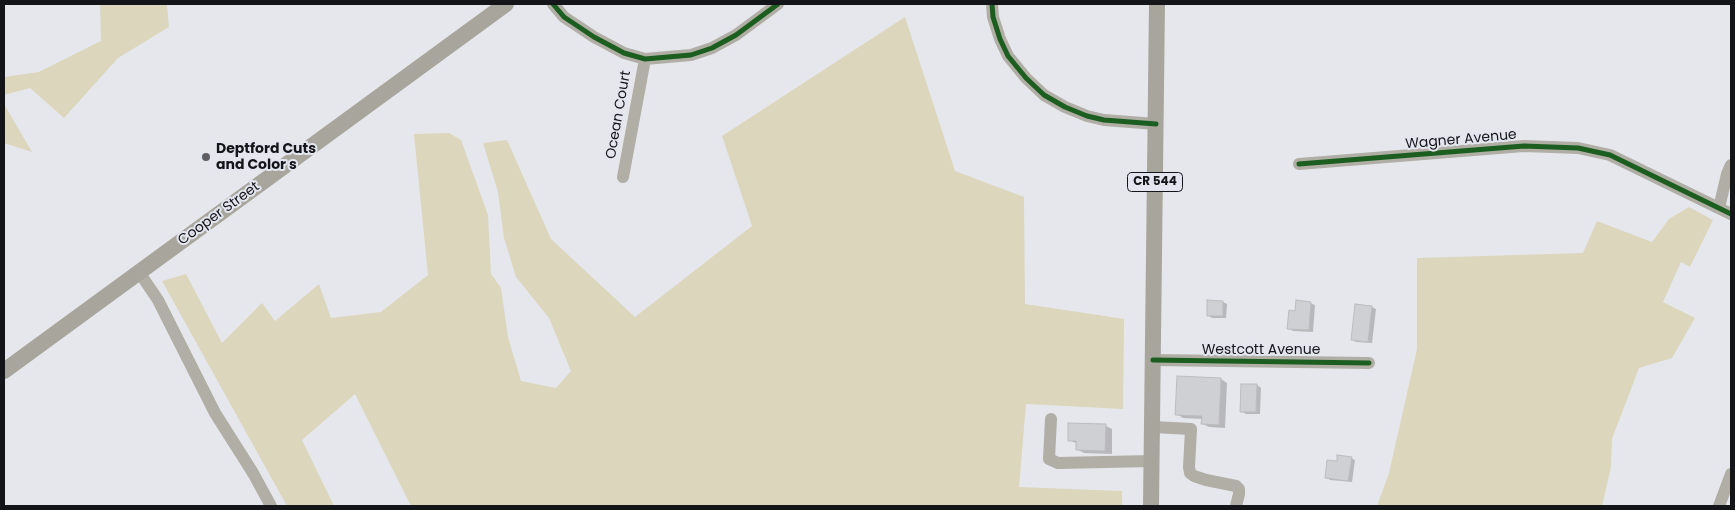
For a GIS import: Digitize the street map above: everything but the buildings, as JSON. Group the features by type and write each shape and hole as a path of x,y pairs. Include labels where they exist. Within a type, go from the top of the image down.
{"main road":[{"name":"Cooper Street","path":"4,371 506,4"},
{"name":"CR 544","path":"1151,506 1157,4"}],"street":[{"path":"553,4 564,17 594,37 624,53 645,59 691,55 712,48 736,34 778,4"},
{"path":"992,4 993,17 1008,56 1026,78 1044,95 1064,107 1087,116 1104,120 1156,124"},
{"name":"Ocean Court","path":"623,177 645,59"},
{"name":"Wagner Avenue","path":"1299,164 1524,146 1578,148 1610,155 1731,214"},
{"path":"1719,208 1731,165"},
{"path":"139,272 158,300 215,413 253,473 270,506"},
{"name":"Westcott Avenue","path":"1153,360 1369,363"},
{"path":"1051,419 1049,459 1058,462 1152,461"},
{"path":"1153,427 1190,429 1190,473 1198,478 1236,486 1240,494 1236,506"},
{"path":"1719,506 1731,474"}],"shaded area":[{"path":"100,4 167,4 169,27 118,58 64,118 30,88 4,95 4,77 39,72 101,41"},
{"path":"905,17 955,171 1024,197 1025,304 1124,319 1123,409 1026,404 1019,487 1122,491 1122,506 411,506 355,394 302,440 334,506 287,506 162,281 186,274 222,343 262,303 275,321 319,284 331,318 381,312 428,275 414,134 449,133 461,140 488,215 491,274 501,288 508,337 521,381 556,388 571,371 549,318 516,277 504,238 498,192 483,143 507,140 551,239 635,317 752,226 722,136"},
{"path":"4,104 32,152 4,143"},
{"path":"1689,207 1713,220 1690,267 1681,262 1663,302 1695,318 1672,358 1639,368 1612,439 1611,467 1602,506 1377,506 1389,473 1417,349 1417,258 1583,253 1597,221 1652,242 1669,219"}],"cycle path":[{"path":"553,4 564,17 594,37 624,53 645,59 691,55 712,48 736,35 778,4"},
{"path":"992,4 993,17 1008,56 1026,78 1044,95 1065,107 1087,116 1104,120 1156,124"},
{"path":"1299,164 1524,146 1578,148 1610,155 1731,214"},
{"path":"1153,360 1369,363"}],"place":[{"name":"Deptford Cuts and Color s","path":"206,157"}]}
